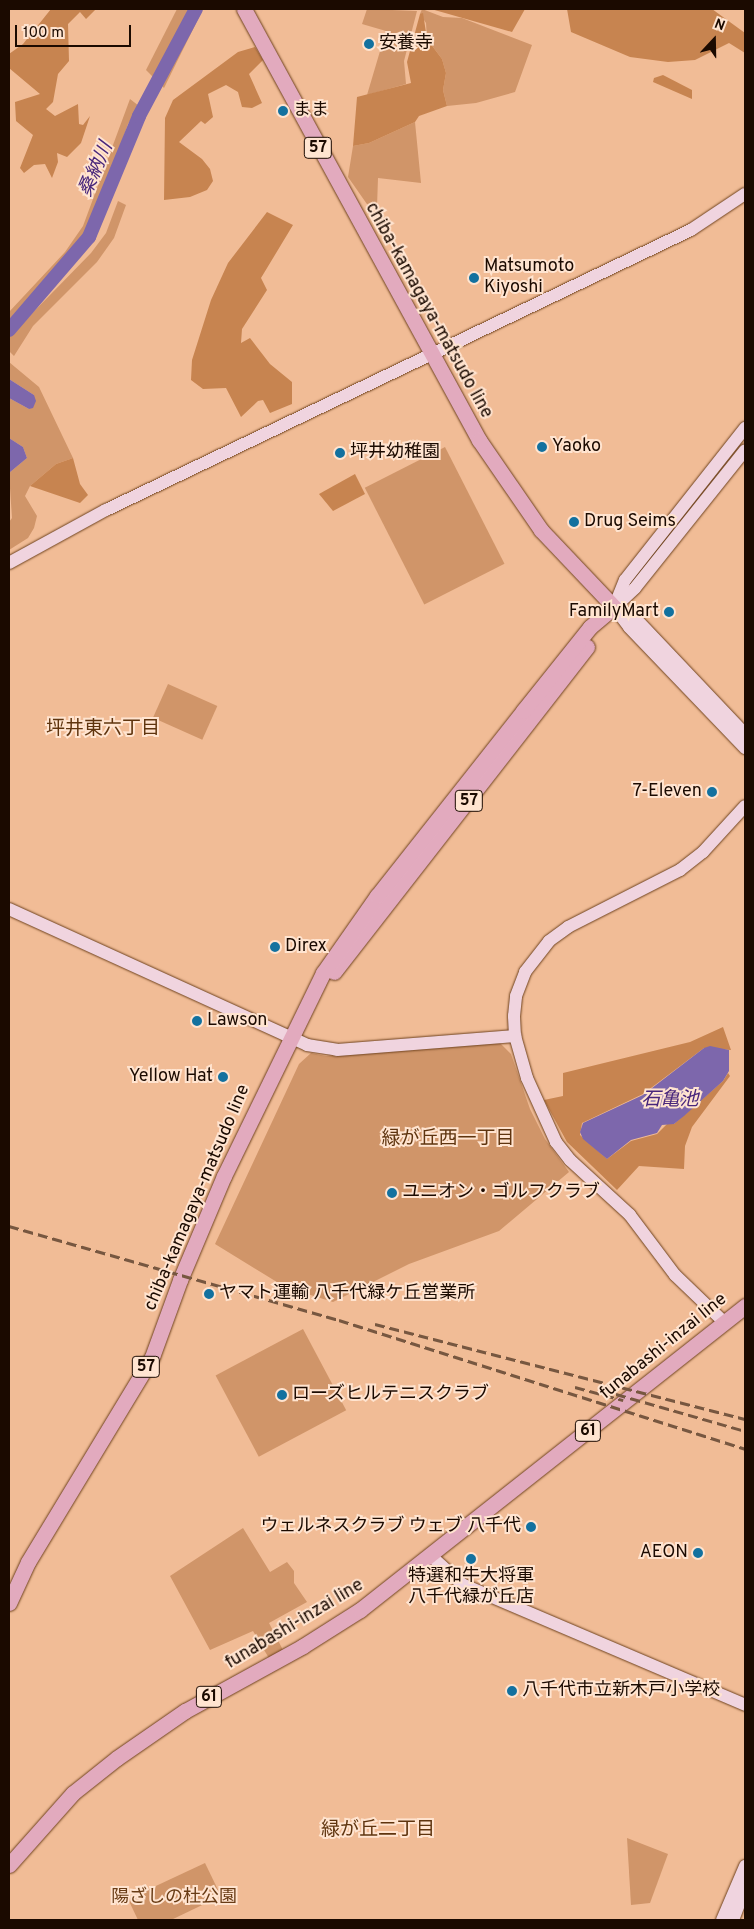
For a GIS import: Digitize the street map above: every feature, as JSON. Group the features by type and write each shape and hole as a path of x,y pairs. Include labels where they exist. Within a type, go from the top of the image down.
{"main road":[{"name":"chiba-kamagaya-matsudo line","path":"9,1603 28,1562 152,1357 180,1280 224,1176 290,1039 317,990 323,973 377,896 590,627 614,607 531,518 479,440 244,9"},
{"name":"funabashi-inzai line","path":"9,1866 73,1793 123,1753 185,1711 330,1630 431,1556 745,1306"}],"street":[{"path":"9,563 106,510 691,230 745,194"},
{"path":"614,607 625,580 745,428"},
{"path":"614,607 635,588 745,450"},
{"path":"614,607 636,620 745,734"},
{"path":"614,607 629,627 745,748"},
{"path":"724,1322 676,1275 630,1215 570,1160 556,1142 527,1078 515,1036 516,996 525,972 549,941 568,927 680,870 703,852 745,806"},
{"path":"9,909 290,1039 337,1050 515,1036"},
{"path":"431,1556 462,1584 745,1705"},
{"path":"722,1920 745,1866"},
{"path":"732,1920 745,1889"}],"green space":[{"path":"177,9 203,9 164,88 146,70"},
{"path":"367,9 417,11 404,61 406,84 367,95 386,31 362,24"},
{"path":"422,9 443,17 462,18 532,45 515,92 476,103 447,106 443,90 446,73 442,59 427,39 426,23 420,14"},
{"path":"130,99 139,106 128,124 90,232 9,325 9,312 65,252 83,226"},
{"path":"415,122 421,183 378,178 377,207 369,207 348,177 353,146 369,143"},
{"path":"118,201 126,205 114,238 97,262 33,326 14,356 9,351 9,337 91,253 106,233"},
{"path":"9,362 39,387 73,458 56,464 30,486 25,496 37,516 34,528 28,538 9,550 9,522 12,518 9,473 27,458 23,447 9,438 9,398 29,409 34,395 9,379"},
{"path":"445,447 504,564 424,605 365,488"},
{"path":"168,684 217,706 202,740 153,718"},
{"name":"ユニオン・ゴルフクラブ","path":"500,1043 511,1054 530,1109 545,1139 569,1172 499,1231 409,1264 333,1302 285,1287 215,1244 299,1064 311,1053 326,1056"},
{"name":"ローズヒルテニスクラブ","path":"303,1329 346,1410 259,1457 216,1375"},
{"path":"243,1528 270,1572 287,1562 294,1571 294,1583 307,1602 269,1623 284,1652 270,1660 253,1631 210,1650 170,1576"},
{"path":"627,1838 668,1854 650,1903 631,1905"},
{"name":"陽ざしの杜公園","path":"205,1863 221,1896 171,1920 138,1920 128,1899"}],"shaded area":[{"path":"51,9 96,9 86,19 80,12 68,24 69,61 58,74 53,102 46,109 55,116 78,104 79,124 83,125 90,116 81,143 67,157 57,153 58,162 52,178 45,164 34,165 24,173 20,168 33,135 16,121 15,102 40,94 9,68 9,54 23,44"},
{"path":"431,9 525,9 512,32"},
{"path":"567,9 712,9 745,33 745,53 729,43 695,60 668,62 630,57 571,32"},
{"path":"423,13 427,39 442,59 446,73 443,90 447,106 419,116 415,122 369,143 353,146 357,97 411,83 407,62 420,14"},
{"path":"255,47 263,60 249,74 262,103 252,108 242,107 238,92 226,85 208,94 213,117 205,124 201,121 179,142 202,159 210,169 213,181 207,190 190,197 164,200 165,118 173,100 238,52"},
{"path":"663,75 692,90 692,99 653,82 654,78"},
{"path":"267,212 293,225 261,278 267,290 242,329 241,343 250,338 270,364 292,382 292,404 270,413 263,400 258,401 241,417 226,388 203,389 191,380 192,360 211,300 228,263"},
{"path":"73,458 80,484 88,495 80,503 30,486 56,464"},
{"path":"355,474 365,494 333,511 319,494"},
{"path":"723,1027 731,1050 704,1048 643,1094 582,1123 580,1135 607,1159 631,1141 657,1134 667,1124 674,1124 723,1081 728,1073 730,1076 692,1127 685,1146 684,1169 639,1166 617,1190 567,1142 544,1100 563,1096 563,1073 690,1042"}],"water":[{"path":"9,379 34,395 36,401 33,408 29,409 9,398"},
{"path":"9,438 23,447 27,458 9,473"},
{"name":"石亀池","path":"710,1046 729,1050 729,1071 723,1081 674,1124 662,1125 657,1133 631,1140 607,1159 583,1139 580,1132 583,1123 643,1095 704,1048"}],"waterway":[{"name":"桑納川","path":"9,330 89,237 139,116 196,9"}],"railway":[{"path":"9,1226 339,1320 745,1449"},
{"path":"375,1324 745,1419"},
{"path":"575,1387 623,1400"},
{"path":"616,1394 745,1431"}],"place":[{"name":"安養寺","path":"369,44"},
{"name":"まま","path":"283,111"},
{"name":"Matsumoto Kiyoshi","path":"474,278"},
{"name":"Yaoko","path":"542,447"},
{"name":"坪井幼稚園","path":"340,453"},
{"name":"Drug Seims","path":"574,522"},
{"name":"FamilyMart","path":"669,612"},
{"name":"7-Eleven","path":"712,792"},
{"name":"Direx","path":"275,947"},
{"name":"Lawson","path":"197,1021"},
{"name":"Yellow Hat","path":"223,1077"},
{"name":"ユニオン・ゴルフクラブ","path":"392,1193"},
{"name":"ヤマト運輸 八千代緑ケ丘営業所","path":"209,1294"},
{"name":"ローズヒルテニスクラブ","path":"282,1395"},
{"name":"ウェルネスクラブ ウェブ 八千代","path":"531,1527"},
{"name":"AEON","path":"698,1553"},
{"name":"特選和牛大将軍 八千代緑が丘店","path":"471,1559"},
{"name":"八千代市立新木戸小学校","path":"512,1691"}],"district":[{"name":"坪井東六丁目","path":"103,730"},
{"name":"緑が丘西一丁目","path":"448,1140"},
{"name":"緑が丘二丁目","path":"378,1831"}]}
